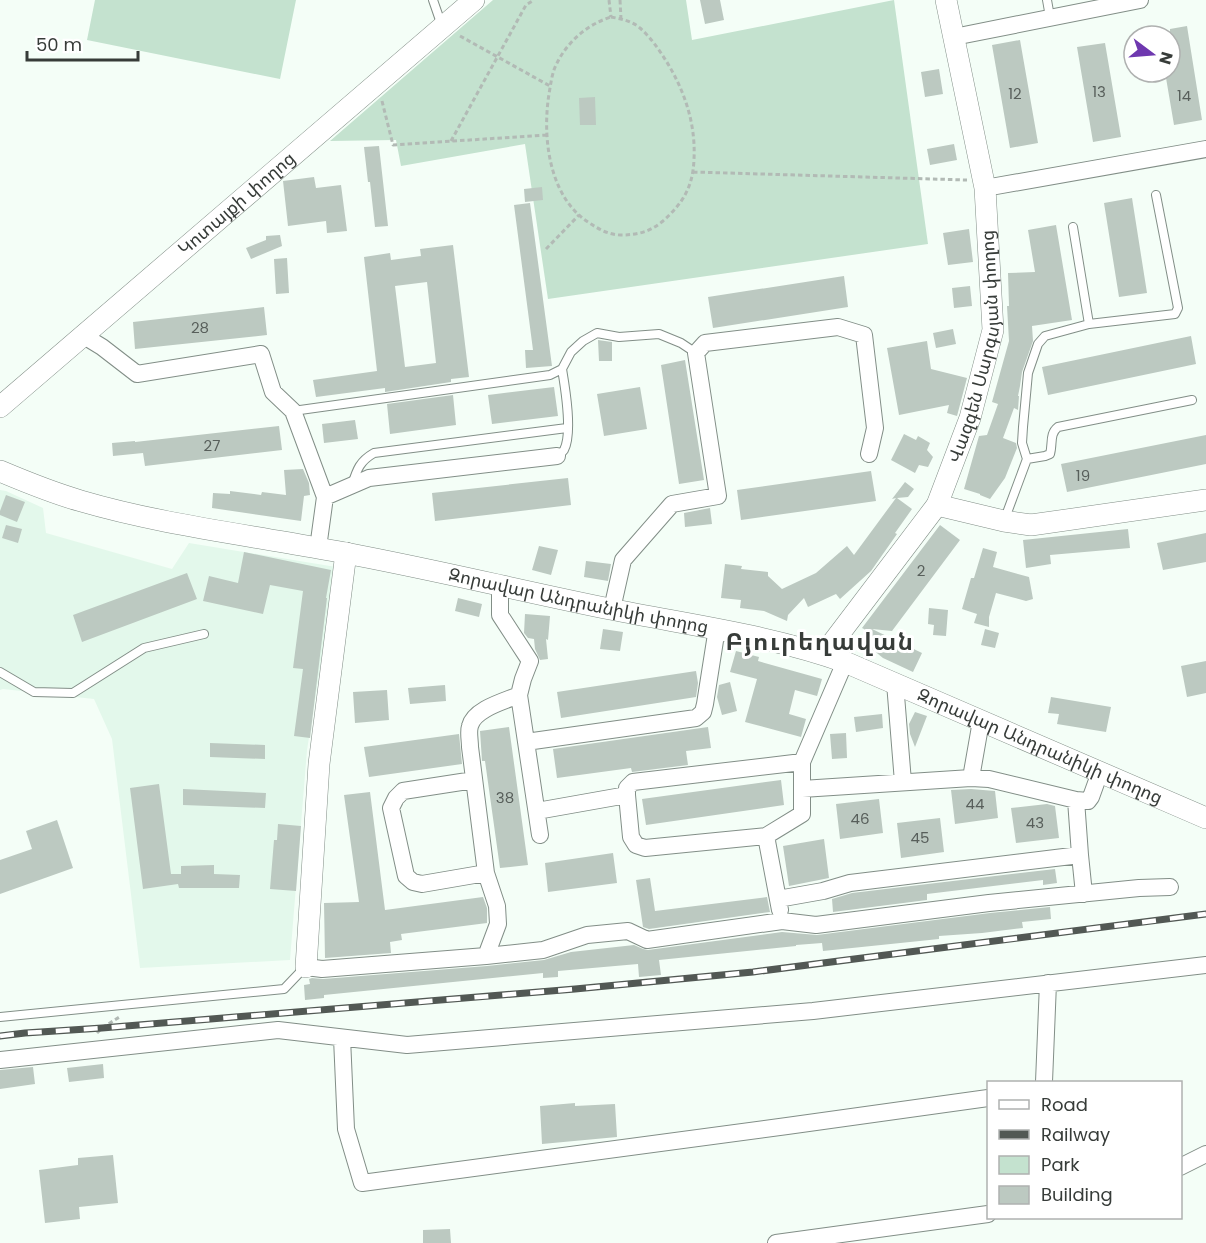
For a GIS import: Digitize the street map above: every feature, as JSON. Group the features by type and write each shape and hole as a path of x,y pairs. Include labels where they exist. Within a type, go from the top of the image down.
{"street":[{"name":"Կոտայքի փողոց","path":"0,407 474,0"},
{"name":"Վազգեն Սարգսյան փողոց","path":"824,654 937,505 970,418 993,330 984,184 946,0"},
{"path":"954,37 1140,0"},
{"path":"984,184 1206,148"},
{"path":"612,609 623,560 672,504 718,496 696,353 705,343 838,327 864,335 875,429 868,454"},
{"path":"84,336 137,374 261,354 273,392 293,411 325,497 318,548"},
{"path":"325,497 369,478 557,456"},
{"name":"Զորավար Անդրանիկի փողոց","path":"0,471 50,491 145,518 346,553 612,609 717,628 824,654 1206,818"},
{"path":"937,505 1030,525 1206,500"},
{"path":"346,553 319,764 306,967 322,969 543,950 587,935 628,931 647,940 782,921 816,925 990,903 1170,887"},
{"path":"500,586 500,615 530,661 522,679 519,695 540,835"},
{"path":"526,742 696,718 703,712 705,704 717,628"},
{"path":"802,762 633,782 627,788 631,837 636,845 645,848 766,836 802,814 802,762 844,662"},
{"path":"895,683 903,782"},
{"path":"486,956 498,924 497,906 486,873 469,727 479,713 519,695"},
{"path":"971,778 981,721"},
{"path":"802,789 971,778 989,779 1088,801 1100,772"},
{"path":"474,780 403,791 396,798 392,808 406,876 413,882 422,884 486,873"},
{"path":"537,811 627,795"},
{"path":"1076,800 1084,894"},
{"path":"766,836 782,921"},
{"path":"778,899 823,891 850,883 1080,855"},
{"path":"0,1060 278,1030 406,1045 813,1011 1206,965"},
{"path":"1044,1081 1048,983"},
{"path":"342,1038 346,1129 362,1183 987,1098"},
{"path":"1182,1166 1206,1154"},
{"path":"776,1243 987,1214"}],"lane":[{"path":"433,0 443,27"},
{"path":"1047,0 1050,17"},
{"path":"1004,521 1027,459 1022,443 1025,398 1028,373 1038,344 1045,336 1089,324 1175,314 1178,308 1156,195"},
{"path":"1073,227 1089,324"},
{"path":"293,411 550,375 562,369 571,352 583,341 597,333 619,338 659,334 696,353"},
{"path":"557,456 563,451 567,442 567,404 562,369"},
{"path":"1027,459 1050,454 1052,436 1058,427 1192,400"},
{"path":"352,485 363,460 374,453 567,428"},
{"path":"0,672 34,692 73,693 144,648 204,634"},
{"path":"0,1017 284,989 306,967"}],"path":[{"path":"451,141 526,4 534,0"},
{"path":"609,0 611,17"},
{"path":"620,0 621,19"},
{"path":"611,17 640,28 654,43 681,88 688,107 693,134 692,182 684,199 657,226 643,233 630,235 616,235 601,230 584,220 572,208 554,174 546,135 550,86 557,63 571,42 586,28 611,17"},
{"path":"443,27 550,86"},
{"path":"378,82 393,145 546,135"},
{"path":"693,172 984,184"},
{"path":"546,249 579,215"},
{"path":"79,1052 102,1028 143,1002"}],"shaded area":[{"path":"0,490 43,508 46,533 172,569 189,543 336,567 307,750 290,960 140,968 112,739 94,699 0,690"}],"green space":[{"path":"95,0 296,0 280,79 87,40"},
{"path":"493,0 686,0 692,40 894,0 928,244 548,299 525,144 401,166 396,140 330,141"}],"building":[{"path":"700,0 720,0 724,20 705,24"},
{"path":"1187,26 1202,120 1174,125 1167,84 1182,84 1182,27"},
{"path":"1020,40 1038,143 1010,148 992,45"},
{"path":"1105,43 1121,137 1093,142 1077,47"},
{"path":"939,69 943,94 925,97 921,72"},
{"path":"595,97 596,125 580,125 579,98"},
{"path":"954,144 957,160 930,165 927,149"},
{"path":"379,146 388,226 375,227 364,147"},
{"path":"314,177 316,188 341,185 347,231 327,233 326,221 288,226 283,181"},
{"path":"542,187 543,200 525,202 524,189"},
{"path":"1132,198 1147,293 1119,297 1104,203"},
{"path":"530,203 552,366 526,368 525,350 533,350 514,205"},
{"path":"1056,225 1072,320 1032,326 1033,341 1022,372 1018,410 1014,408 1003,438 1016,443 1017,448 1005,478 990,499 964,489 979,436 987,435 998,404 992,402 1009,341 1008,273 1035,272 1028,230"},
{"path":"969,229 973,262 948,265 943,233"},
{"path":"280,235 282,246 251,259 246,248 266,240 266,236"},
{"path":"453,245 469,377 385,392 385,388 316,397 313,380 377,371 364,257 390,253 391,260 421,256 420,249","holes":["427,282 436,363 405,367 395,286"]},
{"path":"287,258 289,293 276,294 274,259"},
{"path":"844,276 848,307 713,328 708,297"},
{"path":"970,286 972,306 954,308 952,288"},
{"path":"264,307 267,335 135,349 133,322"},
{"path":"953,329 956,344 936,348 933,333"},
{"path":"1191,336 1196,364 1048,395 1042,367"},
{"path":"598,340 612,342 612,361 599,361"},
{"path":"927,341 931,369 967,378 957,416 947,413 949,405 899,415 887,348"},
{"path":"685,360 704,480 679,484 661,365"},
{"path":"554,387 558,416 492,424 488,395"},
{"path":"640,387 647,429 604,436 597,394"},
{"path":"453,395 456,425 390,434 387,404"},
{"path":"355,420 358,439 324,443 322,424"},
{"path":"279,426 282,450 145,466 143,453 113,456 112,443"},
{"path":"904,434 916,440 918,436 930,443 927,450 933,457 928,467 919,465 915,473 891,460"},
{"path":"1206,435 1206,464 1067,492 1061,464"},
{"path":"303,469 309,483 310,495 304,496 301,521 212,508 213,493 230,494 230,491 286,495 284,470"},
{"path":"871,471 876,501 741,520 737,490"},
{"path":"568,478 571,505 435,521 432,493"},
{"path":"905,482 914,489 908,497 897,498 912,509 871,571 840,599 836,594 808,607 804,598 788,615 787,621 764,611 740,608 741,600 721,598 725,564 742,566 741,569 768,572 768,576 782,589 816,573 847,546 854,555"},
{"path":"6,495 25,502 17,522 0,515"},
{"path":"710,508 712,524 685,527 684,513"},
{"path":"6,525 22,529 18,543 2,538"},
{"path":"940,525 960,540 892,631 872,629 922,653 913,672 883,658 867,645 862,628"},
{"path":"1128,529 1130,548 1050,555 1051,564 1026,568 1023,540"},
{"path":"1206,533 1206,562 1163,570 1157,543"},
{"path":"539,546 558,550 551,575 532,570"},
{"path":"983,548 997,552 993,567 1029,577 1033,599 1026,601 996,593 989,617 989,627 974,623 977,614 962,609"},
{"path":"244,552 331,570 310,738 294,736 303,669 293,668 303,591 270,585 263,614 203,601 209,576 238,583"},
{"path":"586,561 611,564 608,581 584,577"},
{"path":"187,573 197,599 82,642 73,615"},
{"path":"458,598 482,604 479,617 455,611"},
{"path":"929,608 948,610 946,636 933,635 934,625 928,624"},
{"path":"525,614 550,616 548,640 546,639 548,659 540,660 534,639 528,638 524,633"},
{"path":"603,629 623,632 620,651 600,649"},
{"path":"985,629 999,633 995,648 981,645"},
{"path":"736,651 759,657 758,661 822,679 817,696 795,690 789,714 806,719 801,737 745,722 757,679 730,672"},
{"path":"1206,661 1206,693 1187,697 1181,666"},
{"path":"696,671 698,683 696,697 561,718 557,692"},
{"path":"730,682 737,711 722,715 717,697 719,685"},
{"path":"445,685 446,701 410,704 408,688"},
{"path":"387,690 389,720 355,723 353,692"},
{"path":"1051,697 1111,707 1106,732 1057,724 1059,714 1048,713"},
{"path":"915,712 927,716 915,747 909,724"},
{"path":"882,714 883,728 856,732 854,717"},
{"path":"509,727 528,865 500,868 485,761 482,761 480,731"},
{"path":"708,727 711,748 686,751 688,765 632,772 631,768 557,778 553,749"},
{"path":"846,733 847,758 832,759 830,734"},
{"path":"459,734 462,764 369,777 364,747"},
{"path":"210,743 265,745 265,759 210,757"},
{"path":"781,780 784,805 646,825 642,799"},
{"path":"159,784 171,874 181,874 181,866 214,865 214,874 240,875 239,888 179,888 178,884 143,889 130,788"},
{"path":"183,789 266,793 265,808 183,805"},
{"path":"951,790 995,791 998,818 955,824"},
{"path":"370,792 385,910 483,897 487,908 487,923 401,934 402,940 390,942 391,953 325,958 324,903 359,902 344,795"},
{"path":"879,799 883,833 840,839 836,804"},
{"path":"1047,804 1055,806 1059,838 1016,843 1011,808"},
{"path":"940,818 944,852 901,858 897,823"},
{"path":"57,820 73,868 0,894 0,860 32,849 26,831"},
{"path":"278,824 301,826 296,891 270,889 274,840 277,840"},
{"path":"824,839 829,878 789,886 783,846"},
{"path":"613,853 617,883 548,892 545,863"},
{"path":"1055,869 1057,883 1043,885 1043,880 927,894 927,900 833,912 832,899 852,893"},
{"path":"650,878 655,911 767,897 770,912 649,929 643,927 636,880"},
{"path":"1050,907 1051,919 1022,922 1023,928 823,951 822,943 659,960 661,975 639,977 638,964 558,971 558,977 543,978 543,973 324,995 324,998 305,1000 304,985 310,984 309,979 312,978 487,966 544,960 571,952 634,945 648,950 782,932 817,935"},
{"path":"103,1064 104,1078 69,1082 67,1068"},
{"path":"33,1067 35,1084 0,1089 0,1070"},
{"path":"575,1103 575,1106 615,1104 617,1137 542,1144 540,1106"},
{"path":"113,1155 118,1203 79,1207 80,1219 45,1223 39,1170 78,1165 78,1158"},
{"path":"450,1229 451,1243 423,1243 423,1230"}],"railway":[{"path":"0,1036 575,989 753,972 1206,914"}],"district":[{"name":"Բյուրեղավան","path":"820,642"}]}
